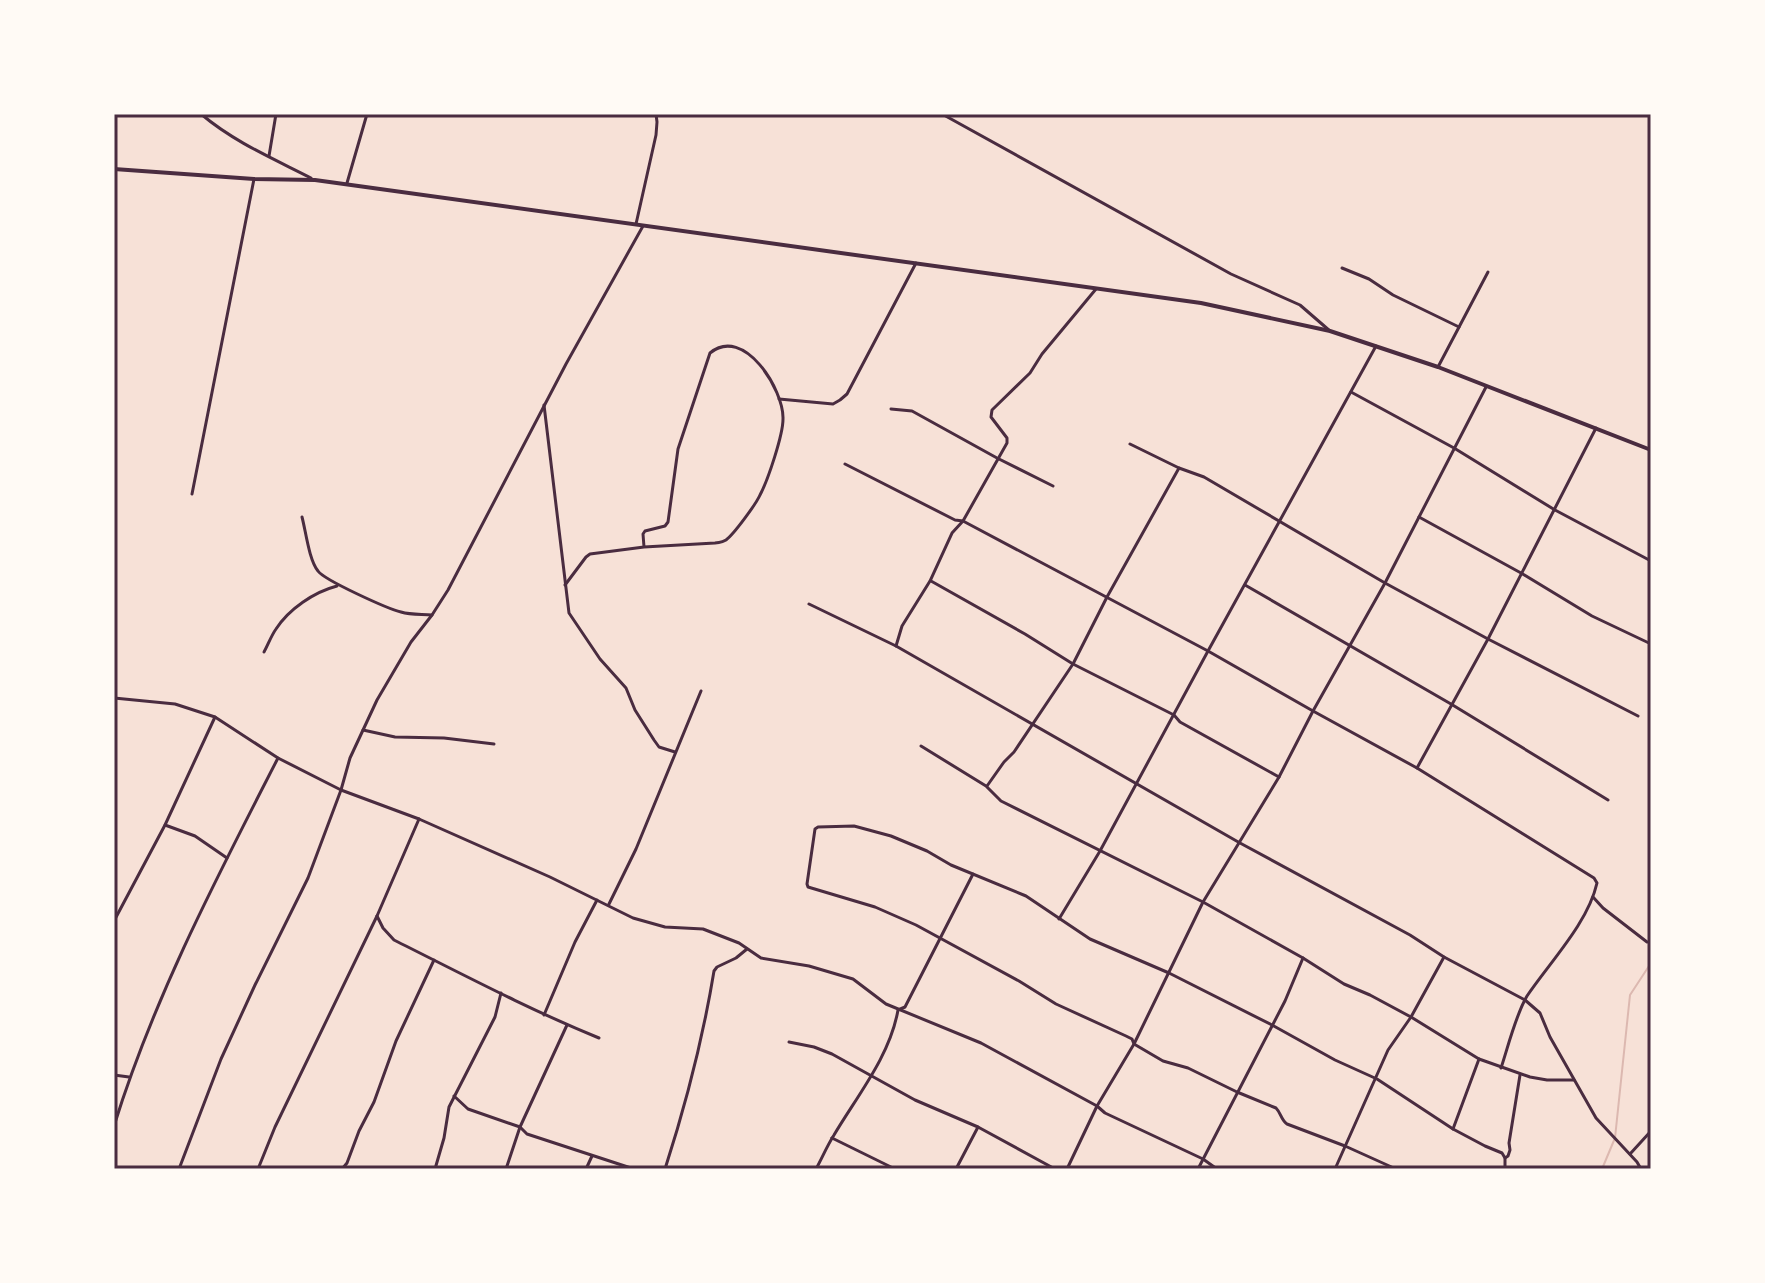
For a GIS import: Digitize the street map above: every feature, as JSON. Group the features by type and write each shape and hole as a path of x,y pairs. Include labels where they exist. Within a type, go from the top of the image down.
{"street":[{"path":"201,114 226,134 315,180"},
{"path":"269,156 276,114"},
{"path":"347,185 367,114"},
{"path":"636,225 656,135 656,114"},
{"path":"942,114 1231,274 1300,305 1330,331"},
{"path":"114,169 315,180 1201,303 1330,331 1376,346 1651,450"},
{"path":"192,494 254,179"},
{"path":"179,1169 221,1059 308,878 350,758 377,700 411,642 448,590 544,405 643,226"},
{"path":"779,399 833,404 847,394 916,263"},
{"path":"1342,268 1459,327"},
{"path":"1438,367 1488,272"},
{"path":"896,646 906,618 930,581 952,533 963,521 1008,440 991,417 992,410 1030,373 1096,289"},
{"path":"1059,919 1100,851 1376,346"},
{"path":"565,585 590,554 715,543 730,537 762,492 784,420 779,399 762,366 757,359 738,348 715,349 710,353 675,461 668,522 665,526 645,531 644,547"},
{"path":"1067,1169 1097,1106 1134,1044 1203,902 1279,777 1385,583 1486,386"},
{"path":"1350,392 1454,448 1555,510 1651,561"},
{"path":"544,405 569,613 600,659 626,688 635,710 659,747 675,752"},
{"path":"891,409 912,411 1053,486"},
{"path":"1417,768 1488,639 1596,428"},
{"path":"1130,444 1204,477 1385,583 1638,716"},
{"path":"845,464 955,520 963,521 1208,651 1417,768 1594,878 1597,883 1593,897 1570,937 1525,1000 1501,1068"},
{"path":"986,786 1014,752 1073,664 1179,468"},
{"path":"302,517 314,565 325,578 402,613 432,615"},
{"path":"1419,517 1592,616 1651,644"},
{"path":"930,581 1073,664 1174,715 1180,722 1279,777"},
{"path":"1245,585 1451,704 1608,800"},
{"path":"264,652 275,630 298,606 322,590 337,586"},
{"path":"809,604 896,646 1240,843 1525,1000 1540,1013 1550,1037 1596,1118 1641,1169"},
{"path":"609,906 701,691"},
{"path":"114,698 175,704 215,717 278,758 341,790 419,819 633,918 665,927 693,928 714,933 739,943 761,958 809,966 853,979 886,1004 981,1043 1105,1113 1203,1159 1217,1169"},
{"path":"114,921 165,825 215,717"},
{"path":"363,730 395,737 444,738 494,744"},
{"path":"921,746 986,786 1001,801 1203,902 1344,984 1411,1017 1479,1059 1520,1075 1547,1080 1574,1080"},
{"path":"114,1126 129,1077 178,962 278,758"},
{"path":"258,1169 419,819"},
{"path":"165,825 195,836 227,858"},
{"path":"1396,1169 1287,1124 1276,1108 1188,1068 1163,1061 1134,1044 1132,1039 1049,1000 886,911 808,887 815,829 848,825 891,836 1026,896 1090,939 1169,973 1377,1079 1453,1129 1502,1153 1505,1169"},
{"path":"898,1010 905,1007 973,874"},
{"path":"1593,897 1647,942"},
{"path":"544,1015 575,942 597,900"},
{"path":"377,916 394,940 516,1002 599,1038"},
{"path":"665,1169 684,1110 714,971 747,949"},
{"path":"1335,1169 1388,1050 1411,1017 1444,957"},
{"path":"1198,1169 1285,1001 1303,958"},
{"path":"342,1169 434,960"},
{"path":"435,1169 449,1107 495,1017 501,993"},
{"path":"816,1169 871,1075 893,1032 898,1010"},
{"path":"506,1169 520,1127 567,1025"},
{"path":"789,1042 822,1050 1055,1169"},
{"path":"1453,1129 1479,1059"},
{"path":"114,1075 129,1077"},
{"path":"1505,1158 1510,1150 1520,1075"},
{"path":"454,1096 468,1109 520,1127 527,1134 634,1169"},
{"path":"956,1169 978,1127"},
{"path":"1630,1154 1651,1131"},
{"path":"832,1138 895,1169"},
{"path":"586,1169 592,1156"}],"waterway":[{"path":"1602,1169 1615,1138 1630,995 1651,960"}]}
